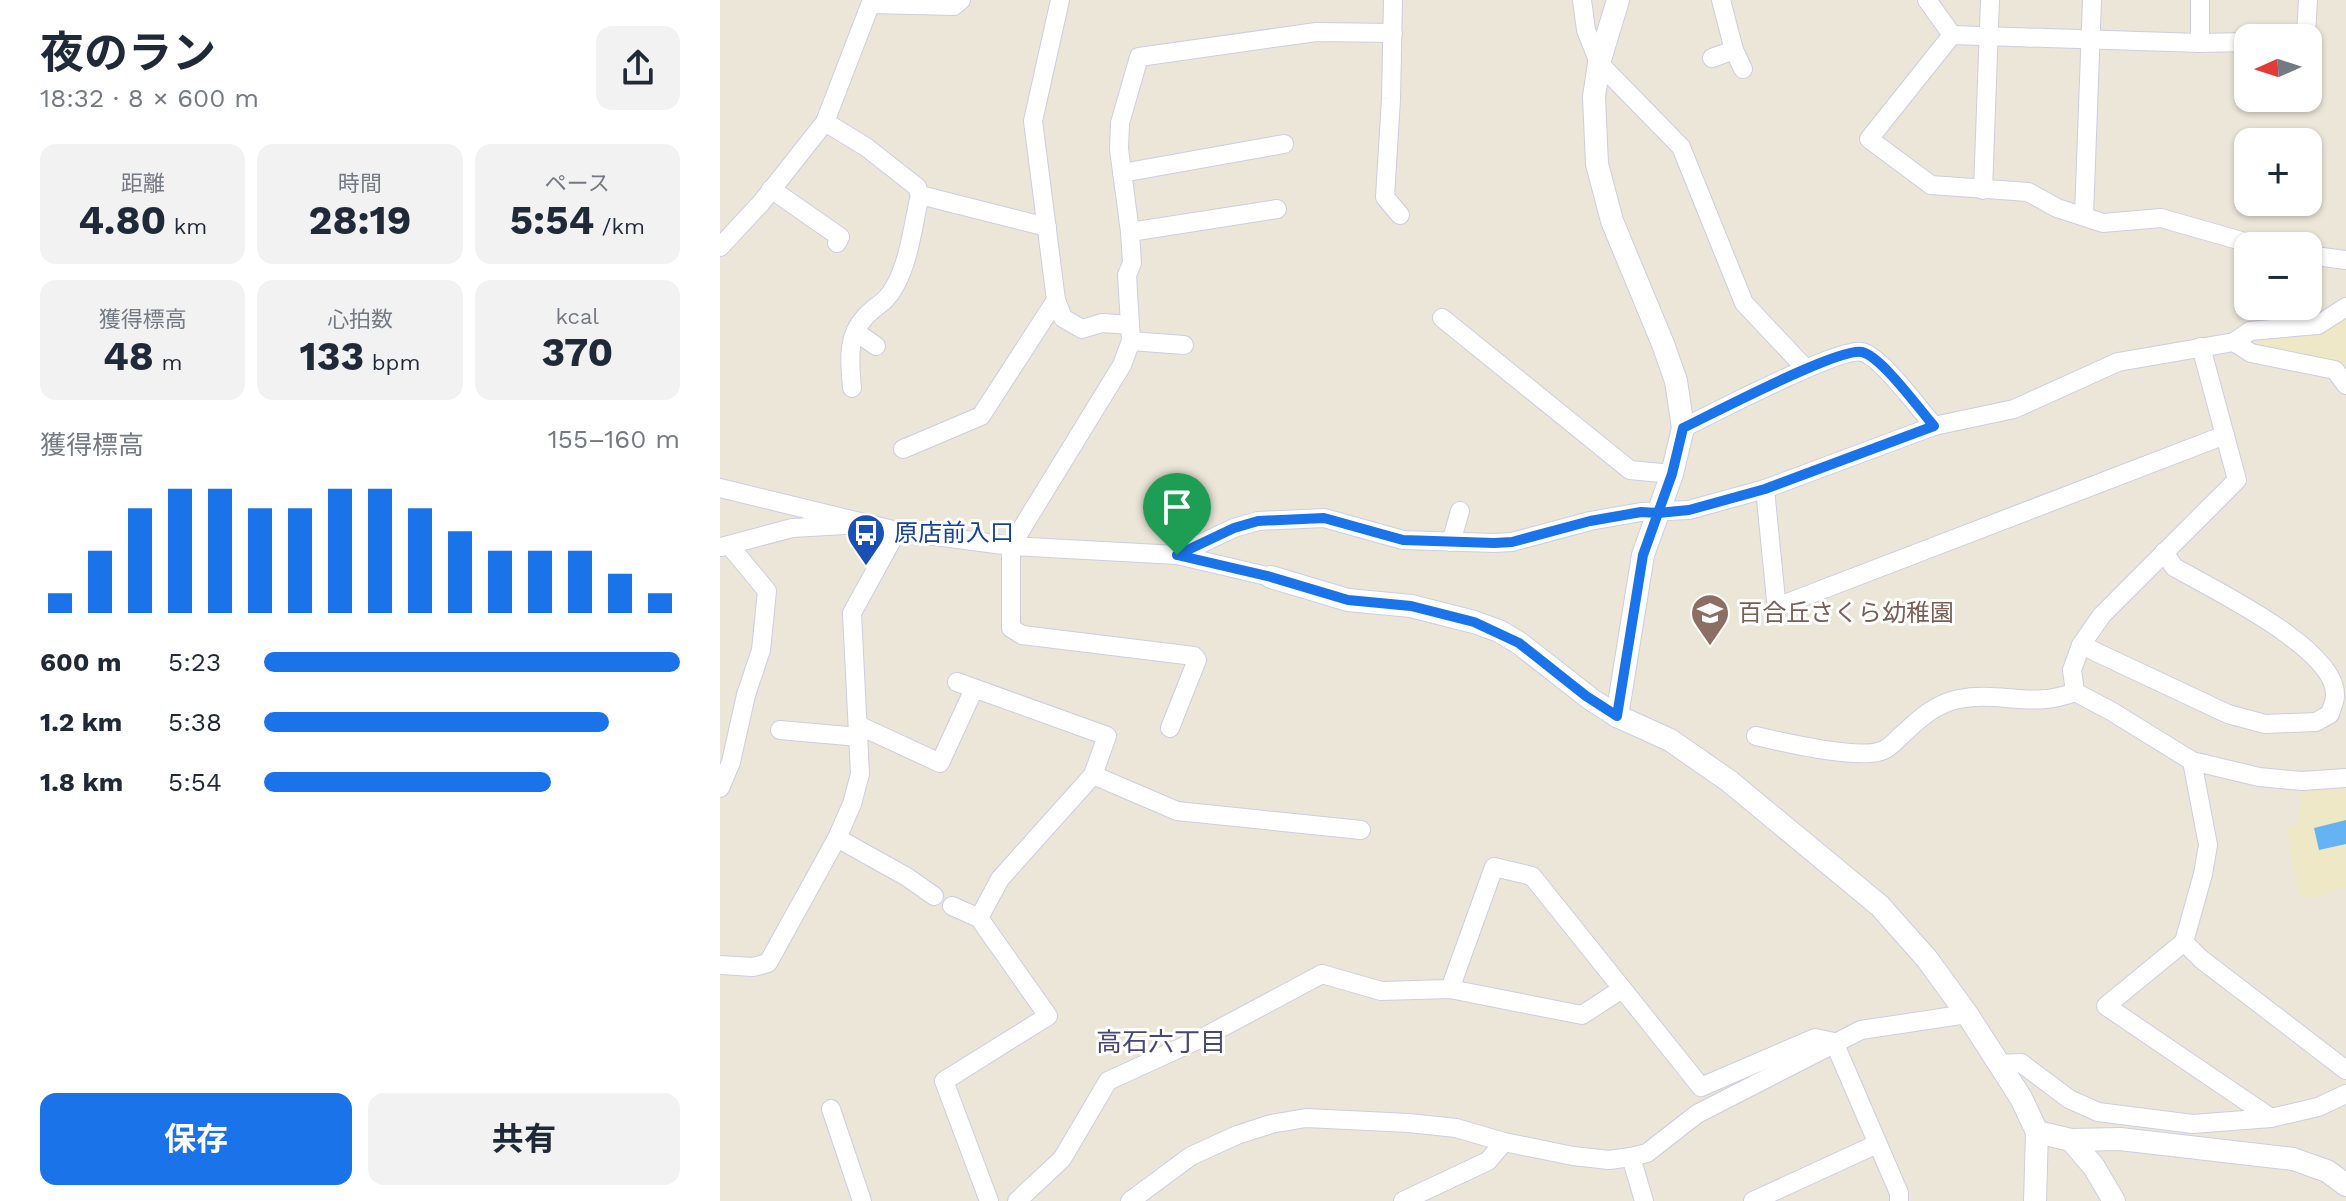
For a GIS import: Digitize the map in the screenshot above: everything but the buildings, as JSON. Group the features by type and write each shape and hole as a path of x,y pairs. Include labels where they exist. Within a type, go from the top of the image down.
{"street":[{"path":"720,247 825,122 872,2 954,6 961,0"},
{"path":"1060,0 1033,121 1056,300 1063,318 1082,329 1102,323 1184,345"},
{"path":"1393,0 1385,197 1400,215"},
{"path":"1582,0 1586,30 1599,63 1681,147 1744,303 1806,369"},
{"path":"1617,716 1643,555 1672,474 1683,428 1676,381 1612,221 1597,164 1594,97 1599,63 1618,0"},
{"path":"1721,0 1734,50 1743,69"},
{"path":"1927,0 1952,35"},
{"path":"1983,190 1990,0"},
{"path":"2084,216 2092,0"},
{"path":"2200,0 2200,43"},
{"path":"2307,24 2308,0"},
{"path":"1170,728 1197,660 1194,656 1022,635 1011,628 1011,546 1122,365 1131,333 1127,275 1132,263 1130,232 1119,149 1120,123 1139,57 1316,32 1393,33"},
{"path":"1952,35 2234,42"},
{"path":"1952,35 1869,139 1931,185 2028,192 2057,208 2103,223 2161,218 2234,239"},
{"path":"1712,58 1734,50"},
{"path":"825,122 866,147 917,187 920,195 897,284 884,303 865,317 849,347 852,388"},
{"path":"1122,173 1284,144"},
{"path":"771,189 840,237 837,243"},
{"path":"920,195 1047,227"},
{"path":"1130,232 1277,209"},
{"path":"2322,257 2346,260"},
{"path":"903,449 981,416 1056,300"},
{"path":"1177,555 1234,528 1258,521 1324,518 1403,540 1512,542 1590,521 1641,512 1689,510 1765,489 1934,426 2014,409 2118,362 2234,342 2250,331 2318,325 2346,307"},
{"path":"1442,318 1630,470 1672,474"},
{"path":"856,332 876,346"},
{"path":"2234,342 2251,353 2335,370 2346,385"},
{"path":"2075,692 2072,670 2081,645 2102,615 2237,480 2201,347"},
{"path":"1683,428 1806,369 1849,353 1862,352 1877,359 1934,426"},
{"path":"1765,489 1776,600 1782,605 2225,435"},
{"path":"720,488 897,531 1011,546 1177,555 1271,577 1348,600 1411,606 1499,631 1586,696 1617,716 1670,740 1729,781 1880,906 1927,959 2021,1098 2037,1132 2035,1201"},
{"path":"1451,542 1460,511"},
{"path":"720,788 731,762 728,735 761,650 767,591 725,546 792,528 864,524"},
{"path":"720,965 753,967 768,963 837,838 852,804 860,774 852,613 897,531"},
{"path":"2081,645 2228,714 2265,724 2316,722 2330,714 2336,695 2330,676 2316,656 2281,629 2174,567 2164,552"},
{"path":"780,730 858,731 940,763 966,686 1107,736 1093,775 1000,879 979,918"},
{"path":"1756,736 1796,745 1872,754 1886,750 1942,703 1980,697 2056,700 2075,692"},
{"path":"2075,692 2192,761 2259,777 2302,781 2346,778"},
{"path":"2192,761 2208,845 2184,942 2106,1006 2271,1118"},
{"path":"1093,775 1177,811 1361,830"},
{"path":"837,838 907,877 934,896"},
{"path":"1450,989 1494,867 1532,876 1701,1087 1815,1038 1834,1042"},
{"path":"952,906 979,918 1048,1016 944,1081 989,1201"},
{"path":"2184,942 2201,959 2346,1070"},
{"path":"1017,1201 1062,1159 1108,1081 1204,1037 1322,974 1381,991 1450,989 1582,1015 1622,989"},
{"path":"1130,1201 1191,1156 1237,1135 1294,1120 1325,1118 1456,1128 1504,1142 1573,1156 1609,1160 1631,1157 1647,1153 1697,1114 1861,1030 1967,1014"},
{"path":"1834,1042 1899,1193 1899,1201"},
{"path":"1999,1064 2021,1063 2069,1099 2098,1112 2193,1124 2271,1118 2318,1107 2346,1094"},
{"path":"831,1109 862,1201"},
{"path":"2037,1132 2071,1140 2120,1139 2293,1159 2327,1171 2346,1185"},
{"path":"2071,1140 2094,1167 2114,1201"},
{"path":"1403,1201 1488,1161 1504,1142"},
{"path":"1753,1201 1877,1144"},
{"path":"1631,1157 1644,1201"}],"shaded area":[{"path":"2346,317 2346,366 2340,362 2253,344 2252,341 2320,334"},
{"path":"2346,785 2346,887 2312,898 2299,896 2286,829 2299,823 2302,789"}],"water":[{"path":"2346,820 2346,844 2319,850 2314,828"}],"place":[{"name":"原店前入口","path":"866,567"},
{"name":"百合丘さくら幼稚園","path":"1710,647"}],"district":[{"name":"高石六丁目","path":"1161,1042"}],"route":[{"path":"1177,555 1234,528 1258,521 1324,518 1403,540 1494,543 1512,542 1590,521 1641,512 1658,513 1678,454 1683,428 1806,369 1849,353 1862,352 1877,359 1934,426 1765,489 1689,510 1658,513 1643,555 1617,716 1499,631 1411,606 1348,600 1271,577 1177,555"}]}
